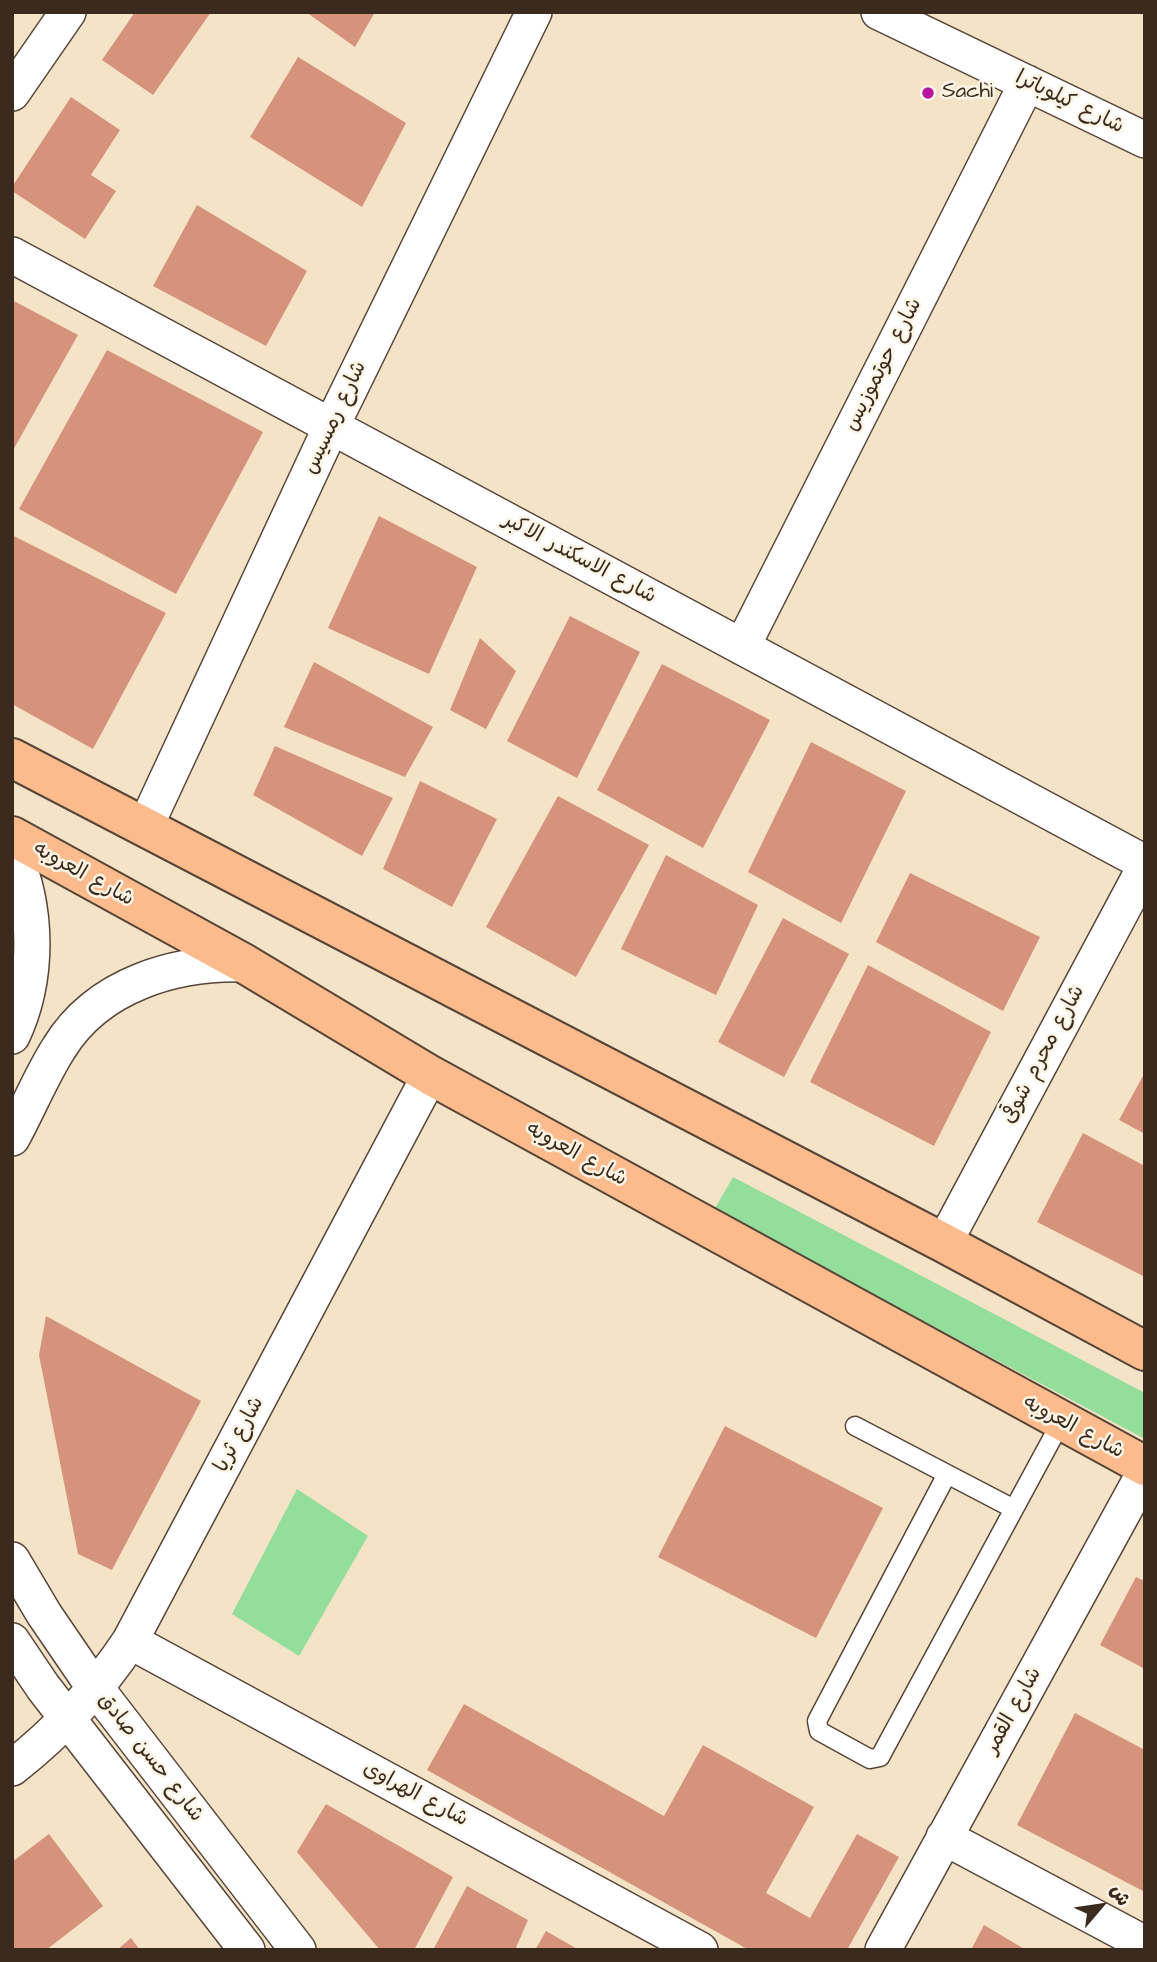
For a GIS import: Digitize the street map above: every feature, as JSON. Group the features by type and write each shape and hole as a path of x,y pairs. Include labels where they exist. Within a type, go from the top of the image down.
{"highway":[{"path":"12,758 944,1243 1145,1351"},
{"name":"شارع العروبه","path":"12,836 246,964 430,1075 1145,1466"}],"street":[{"path":"12,93 68,12"},
{"name":"شارع رمسيس","path":"145,827 331,427 534,12"},
{"name":"شارع كيلوباترا","path":"879,12 1145,140"},
{"name":"شارع حوتموزيس","path":"742,647 1027,83"},
{"name":"شارع الاسكندر الاكبر","path":"12,256 1145,865"},
{"path":"12,850 27,893 32,927 27,993 12,1036"},
{"name":"شارع محرم شوقى","path":"944,1243 1145,865"},
{"path":"12,1138 59,1046 92,1011 132,985 159,973 207,964 246,964"},
{"name":"شارع ثريا","path":"12,1768 69,1719 97,1688 130,1641 430,1075"},
{"name":"شارع القمر","path":"883,1950 1145,1472"},
{"name":"شارع حسن صادق","path":"12,1560 44,1614 97,1688 298,1950"},
{"name":"شارع حسن صادق","path":"12,1641 247,1950"},
{"name":"شارع الهراوى","path":"130,1641 700,1950"},
{"path":"944,1837 1145,1944"}],"lane":[{"path":"946,1476 817,1721 818,1731 870,1759 880,1757 1061,1422"},
{"path":"855,1426 946,1476 1014,1509"}],"green space":[{"path":"733,1177 1145,1393 1145,1439 714,1210"},
{"path":"297,1489 368,1536 299,1656 232,1614"}],"building":[{"path":"135,12 211,12 153,95 102,60"},
{"path":"306,12 375,12 355,47"},
{"path":"298,57 406,123 362,207 250,137"},
{"path":"71,97 120,130 91,175 116,191 85,239 12,191 12,187"},
{"path":"197,205 307,271 266,346 153,286"},
{"path":"12,300 78,335 12,452"},
{"path":"107,350 263,432 176,594 19,509"},
{"path":"379,516 477,567 429,674 328,628"},
{"path":"12,535 166,613 93,749 12,704"},
{"path":"570,616 640,652 577,778 507,741"},
{"path":"480,638 516,671 486,729 450,710"},
{"path":"314,662 433,727 405,777 284,727"},
{"path":"662,664 770,720 703,848 597,790"},
{"path":"811,742 906,791 841,923 748,872"},
{"path":"275,746 393,798 362,856 253,795"},
{"path":"420,781 497,819 452,907 383,869"},
{"path":"558,796 649,845 576,977 486,927"},
{"path":"666,855 758,905 716,995 621,949"},
{"path":"910,873 1040,937 1003,1011 876,942"},
{"path":"783,918 849,954 784,1077 718,1042"},
{"path":"868,965 991,1032 934,1146 810,1082"},
{"path":"1145,1072 1145,1134 1119,1120"},
{"path":"1083,1133 1145,1166 1145,1277 1037,1222"},
{"path":"46,1316 201,1401 112,1570 78,1554 39,1355"},
{"path":"725,1426 883,1508 816,1638 658,1557"},
{"path":"1136,1577 1145,1581 1145,1669 1100,1645"},
{"path":"464,1704 664,1816 703,1745 814,1807 766,1893 810,1918 857,1834 899,1857 847,1950 749,1950 427,1770"},
{"path":"1075,1713 1145,1750 1143,1891 1017,1825"},
{"path":"326,1804 453,1877 414,1950 380,1950 297,1852"},
{"path":"49,1834 103,1906 46,1950 12,1950 12,1862"},
{"path":"467,1886 528,1920 515,1950 433,1950"},
{"path":"984,1925 1026,1950 971,1950"},
{"path":"546,1931 579,1950 535,1950"},
{"path":"131,1938 140,1950 117,1950"}],"place":[{"name":"Sachi","path":"928,93"}]}
